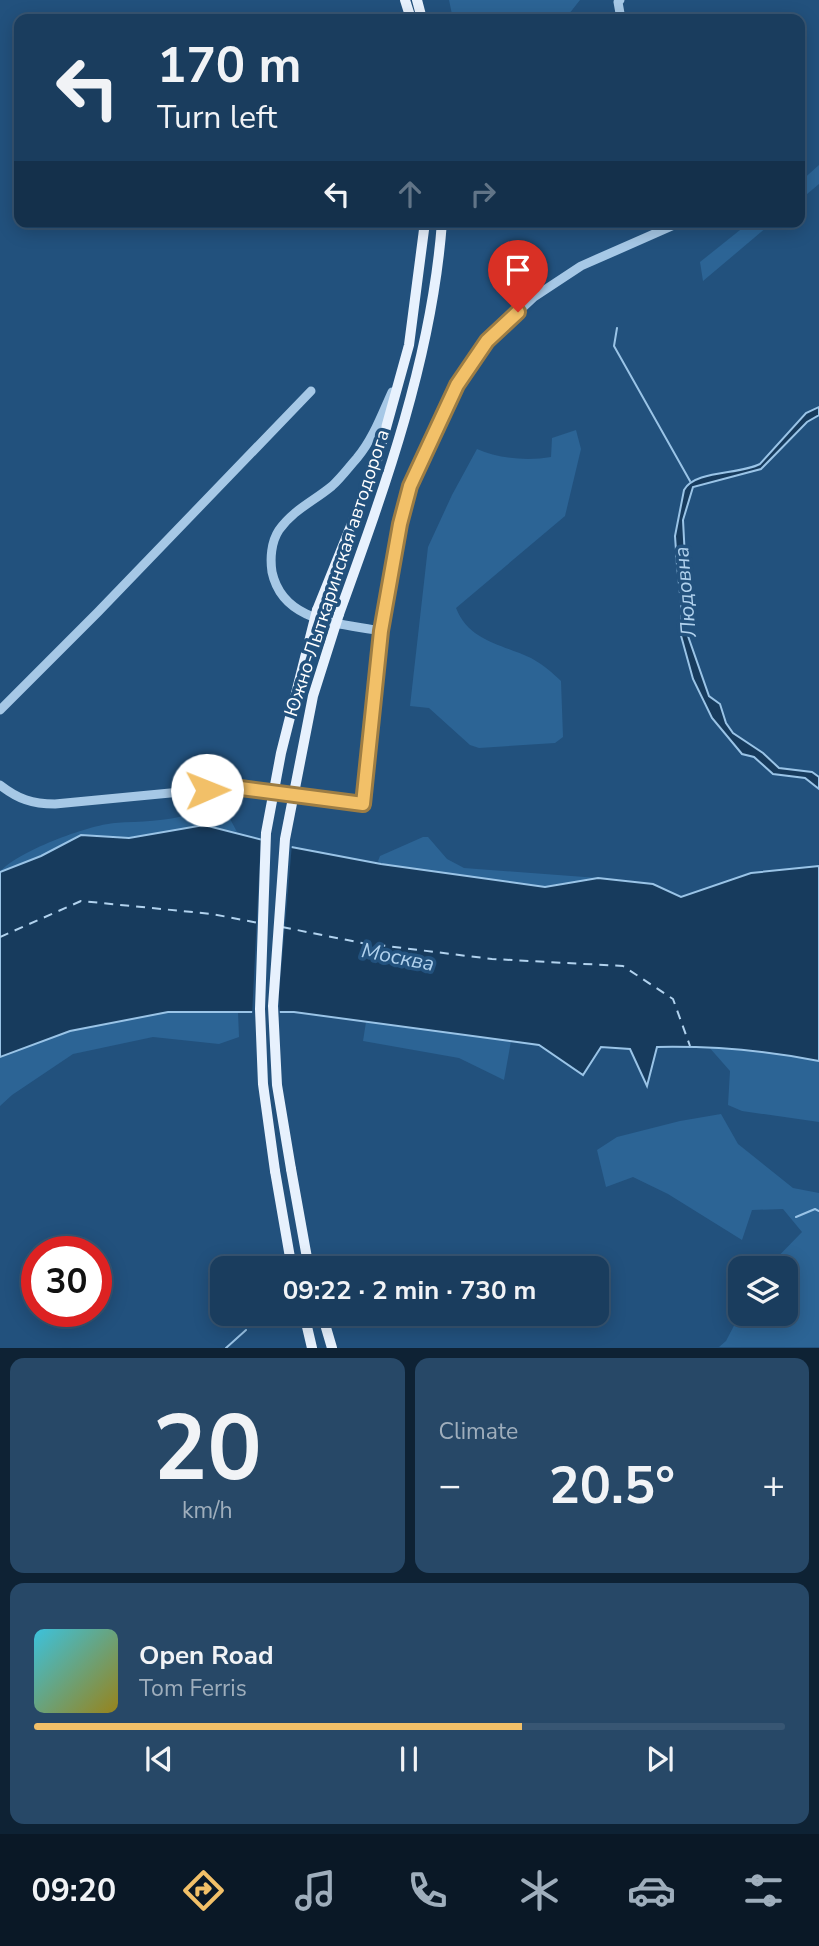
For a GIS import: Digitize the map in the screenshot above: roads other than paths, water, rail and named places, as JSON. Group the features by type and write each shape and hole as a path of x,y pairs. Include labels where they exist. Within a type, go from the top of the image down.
{"main road":[{"name":"Южно-Лыткаринская автодорога","path":"290,1256 263,1084 260,1009 266,833 286,729 317,610 376,464 409,345 424,228"},
{"name":"Южно-Лыткаринская автодорога","path":"307,1256 277,1085 273,1006 285,839 313,695 392,466 432,301 441,228"},
{"path":"307,1326 312,1348"},
{"path":"326,1326 332,1348"}],"street":[{"path":"0,785 13,795 34,804 233,787 363,804 381,631 400,524 410,486 457,385 487,341 534,298 581,266 667,228"},
{"path":"381,631 320,620 299,611 278,589 271,567 272,552 279,531 299,508 332,485 359,456 377,426 400,375"},
{"path":"0,710 311,391"}],"water":[{"name":"Людовна","path":"819,407 819,415 807,422 761,469 693,487 683,520 687,596 691,613 688,636 709,696 720,704 726,723 733,733 763,753 779,768 812,772 819,777 819,789 805,778 773,774 754,757 742,754 712,718 693,679 680,632 682,613 675,536 684,490 690,484 707,476 760,464 806,413"},
{"name":"Москва","path":"204,825 286,846 381,864 545,887 598,878 653,884 681,897 751,873 819,866 819,1061 738,1050 657,1047 647,1086 630,1049 601,1047 583,1075 539,1045 294,1012 168,1012 70,1031 0,1057 0,872 41,856 81,835 129,838"}],"waterway":[{"path":"617,328 614,346 690,481"},
{"path":"796,1217 815,1209 819,1211"},
{"path":"226,1348 246,1330"}]}
